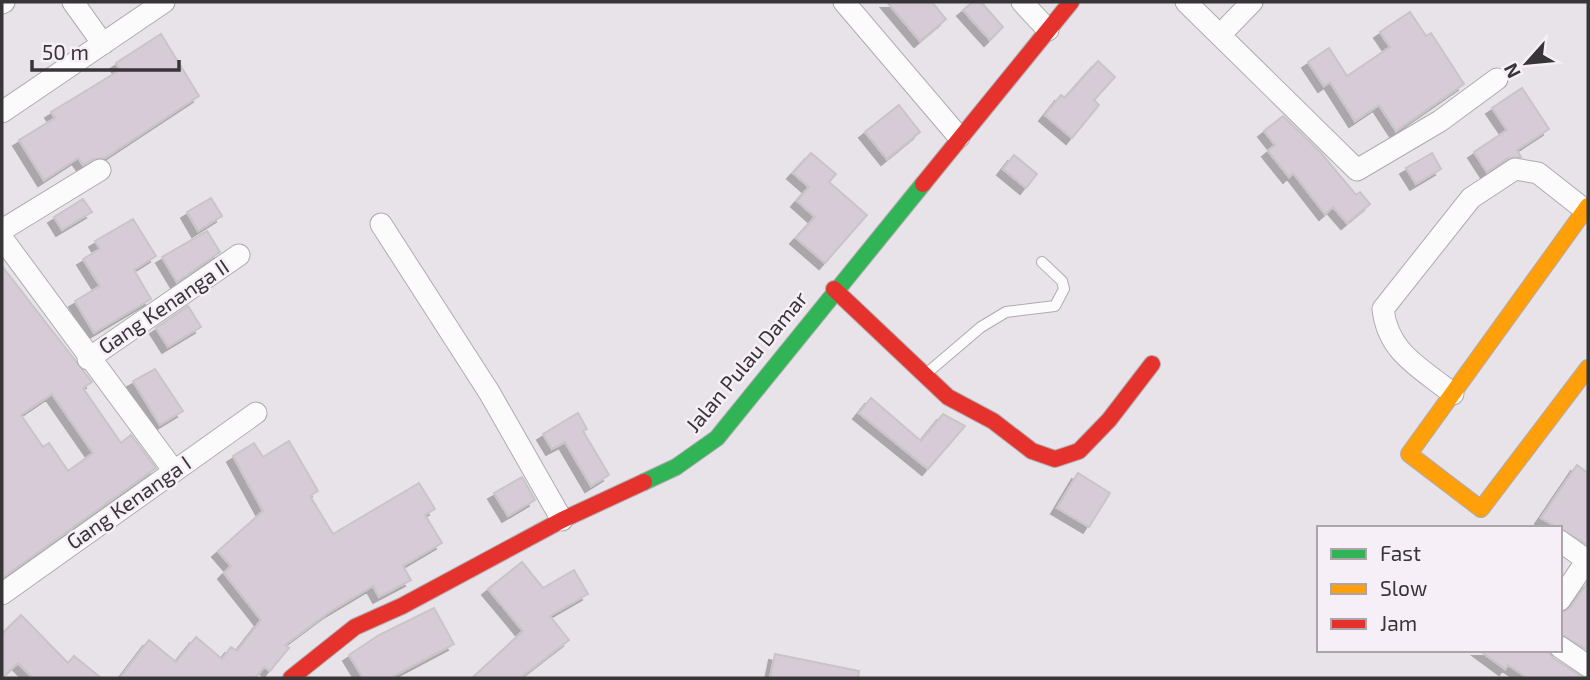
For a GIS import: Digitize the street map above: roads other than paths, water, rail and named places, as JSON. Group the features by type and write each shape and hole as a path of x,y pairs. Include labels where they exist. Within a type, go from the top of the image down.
{"street":[{"path":"73,2 103,44"},
{"path":"2,112 164,2"},
{"path":"844,2 959,137"},
{"path":"1022,2 1048,30"},
{"name":"Jalan Pulau Damar","path":"291,678 331,643 355,627 402,606 562,520 676,467 717,438 834,289 1071,2"},
{"path":"1186,2 1357,170 1456,110 1497,79"},
{"path":"1220,35 1252,2"},
{"path":"1453,394 1396,347 1386,330 1383,309 1471,198 1515,169 1538,173 1587,209 1453,394 1409,454 1481,509 1588,368"},
{"path":"2,230 100,170"},
{"path":"381,224 489,392 562,520"},
{"name":"Gang Kenanga II","path":"2,238 88,359 174,471"},
{"name":"Gang Kenanga II","path":"88,359 239,255"},
{"path":"834,289 960,405 993,421 1032,451 1055,459 1079,451 1109,421 1152,364"},
{"name":"Gang Kenanga I","path":"2,594 256,413"},
{"path":"1562,542 1588,561 1562,597"},
{"path":"1562,648 1588,666"}],"lane":[{"path":"925,375 981,327 1006,312 1055,306 1064,289 1062,281 1042,262"}]}
